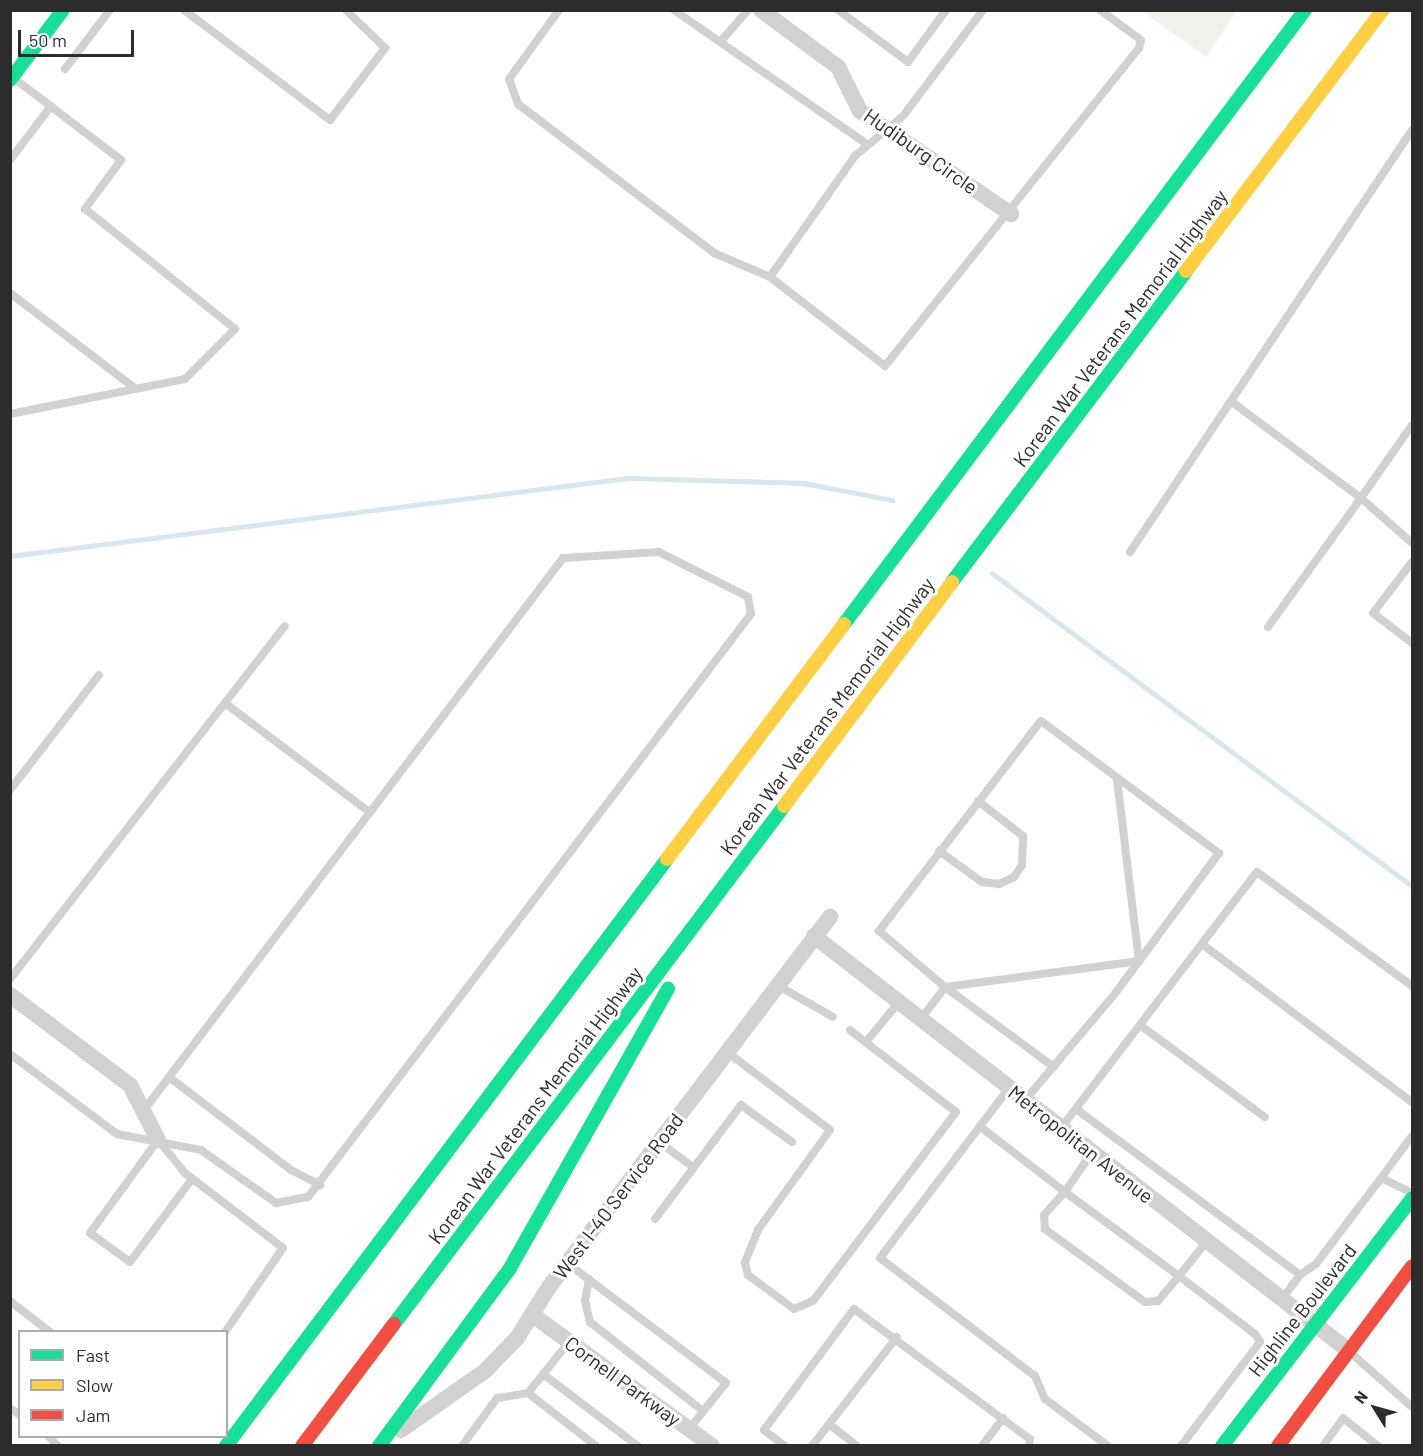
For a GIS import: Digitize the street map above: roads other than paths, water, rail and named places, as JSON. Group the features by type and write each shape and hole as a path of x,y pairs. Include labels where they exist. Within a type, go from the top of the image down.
{"main road":[{"path":"12,78 63,10"},
{"path":"226,1446 1305,10"},
{"name":"Korean War Veterans Memorial Highway","path":"302,1446 1383,10"},
{"path":"379,1446 515,1260 732,876"},
{"name":"Highline Boulevard","path":"1222,1446 1413,1196"},
{"path":"1278,1446 1413,1266"},
{"path":"228,1418 311,1331"}],"street":[{"name":"Hudiburg Circle","path":"761,10 838,67 860,111 1011,214"},
{"name":"West I-40 Service Road","path":"379,1446 485,1371 534,1316 567,1263 830,916"},
{"name":"Metropolitan Avenue","path":"814,936 1349,1351"},
{"path":"10,995 130,1085 158,1140"},
{"name":"Cornell Parkway","path":"534,1316 712,1446"}],"lane":[{"path":"184,10 330,120 385,48 346,10"},
{"path":"559,10 508,79 518,104 714,253 770,277 888,367 1011,214 1141,45 1100,10"},
{"path":"674,10 867,144"},
{"path":"721,41 748,10"},
{"path":"838,10 908,62 946,10"},
{"path":"770,277 867,144 885,127 904,115 983,10"},
{"path":"65,69 106,12"},
{"path":"10,414 186,379 235,329 85,209 122,160 12,78"},
{"path":"10,160 51,106"},
{"path":"1130,552 1413,130"},
{"path":"10,293 136,389"},
{"path":"1232,402 1361,498 1413,543"},
{"path":"1269,627 1413,425"},
{"path":"10,1054 117,1134 201,1150 276,1203 297,1203 320,1185 751,614 748,597 659,552 563,558 144,1110"},
{"path":"1413,562 1373,613 1413,643"},
{"path":"10,979 285,626"},
{"path":"10,790 99,675"},
{"path":"225,703 369,812"},
{"path":"1026,1101 1054,1067 1139,961 1219,853 1041,721 939,850 879,931 945,987 1054,1067"},
{"path":"1117,778 1139,961"},
{"path":"939,850 982,882 999,884 1014,877 1022,865 1023,836 978,801"},
{"path":"1061,1128 1257,872 1413,986"},
{"path":"1202,944 1413,1102"},
{"path":"921,1019 945,987 1139,961"},
{"path":"777,985 833,1017"},
{"path":"866,1042 899,1002"},
{"path":"1140,1024 1265,1117"},
{"path":"727,1052 830,1131 758,1230 745,1263 748,1275 794,1309 813,1301 956,1112 850,1030"},
{"path":"169,1077 291,1170 320,1185"},
{"path":"1009,1088 982,1128 880,1258 1035,1376 1045,1399 1108,1446"},
{"path":"655,1219 741,1105 792,1142"},
{"path":"1076,1109 1300,1275"},
{"path":"982,1128 1179,1276 1260,1342 1181,1446"},
{"path":"1282,1299 1300,1275 1316,1264 1413,1136"},
{"path":"158,1140 192,1179 282,1248 226,1330"},
{"path":"158,1140 90,1233 130,1262 192,1179"},
{"path":"658,1142 693,1167"},
{"path":"1092,1152 1065,1192 1044,1215 1045,1228 1145,1302 1158,1301 1207,1241"},
{"path":"1381,1178 1413,1196"},
{"path":"567,1263 726,1383 689,1429"},
{"path":"589,1280 585,1301 590,1322 703,1411"},
{"path":"10,1301 47,1330"},
{"path":"785,1446 764,1430 854,1309 897,1337 1030,1439 1029,1446"},
{"path":"812,1446 897,1337"},
{"path":"462,1446 497,1398 528,1393 569,1342"},
{"path":"1349,1351 1413,1407"},
{"path":"543,1374 638,1446"},
{"path":"528,1393 596,1446"},
{"path":"982,1446 1003,1418"},
{"path":"1323,1446 1343,1418 1378,1446"},
{"path":"829,1424 857,1446"}],"waterway":[{"path":"10,556 628,478 804,483 892,500"},
{"path":"992,573 1412,886"}]}
